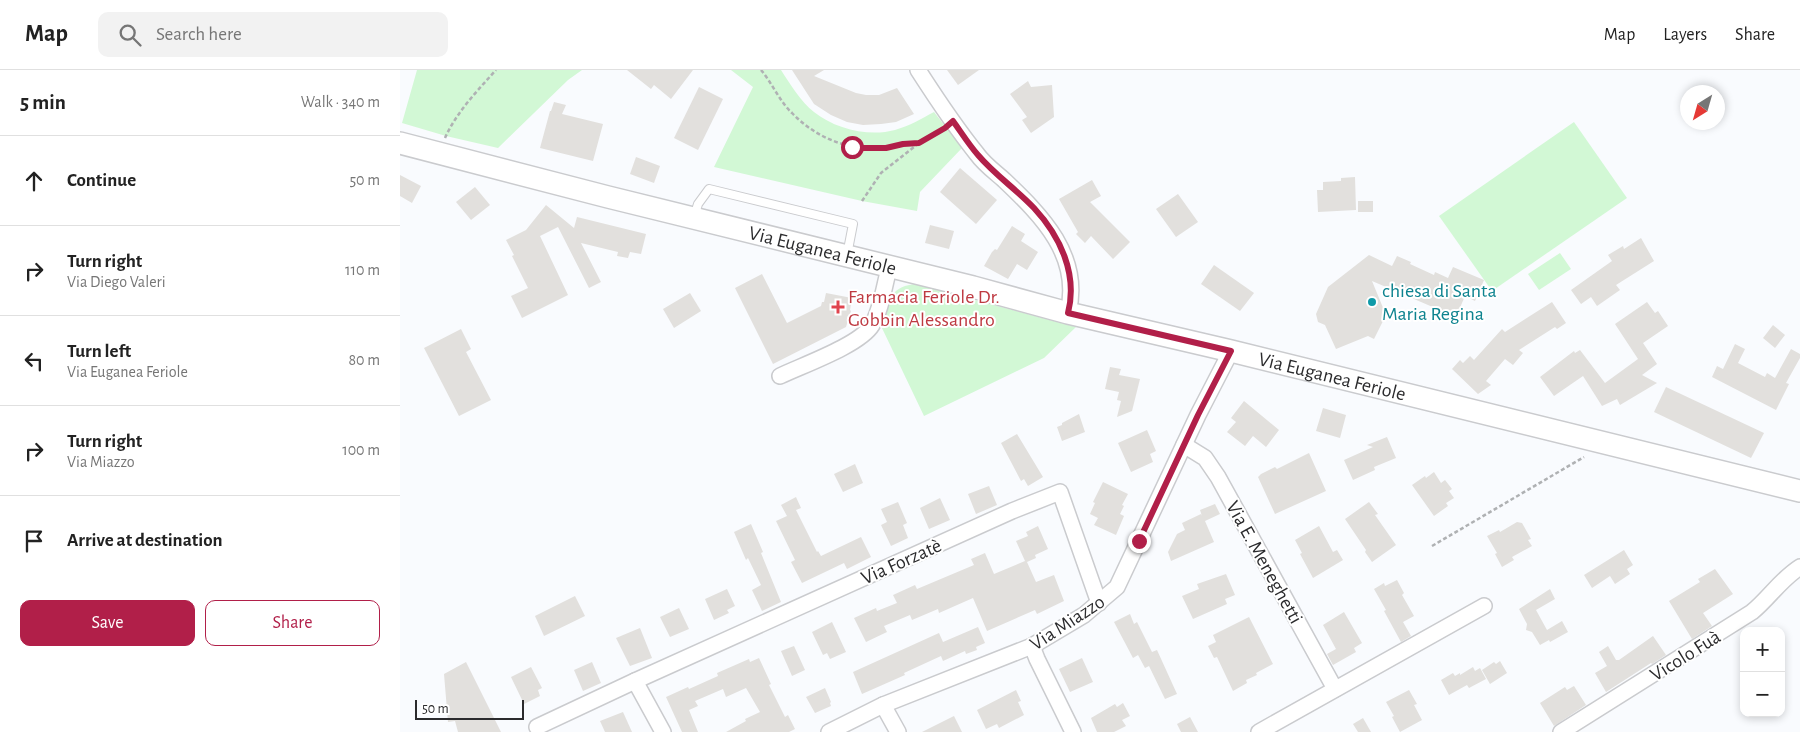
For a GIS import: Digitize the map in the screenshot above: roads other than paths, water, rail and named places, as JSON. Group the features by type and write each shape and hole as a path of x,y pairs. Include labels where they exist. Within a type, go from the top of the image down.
{"main road":[{"name":"Via Euganea Feriole","path":"400,143 608,197 890,265 1068,313 1231,351 1800,491"}],"street":[{"path":"918,70 978,155 1034,208 1054,234 1067,261 1069,270 1072,287 1068,313"},
{"path":"780,376 855,341 871,327 878,312 890,265"},
{"name":"Via Miazzo","path":"829,732 884,705 1032,646 1084,615 1117,587 1231,351"},
{"name":"Via E. Meneghetti","path":"1184,445 1205,458 1218,477 1335,689"},
{"name":"Via Forzatè","path":"537,727 635,681 1060,492 1099,603"},
{"name":"Vicolo Fuà","path":"1560,732 1752,612 1766,601 1786,577 1800,567"},
{"path":"1259,732 1484,606"},
{"path":"1032,646 1073,732"},
{"path":"635,681 664,732"},
{"path":"884,705 898,732"}],"lane":[{"path":"694,217 698,204 709,189 853,224 847,255"}],"place":[{"name":"chiesa di Santa Maria Regina","path":"1372,302"},
{"name":"Farmacia Feriole Dr. Gobbin Alessandro","path":"838,307"}]}
